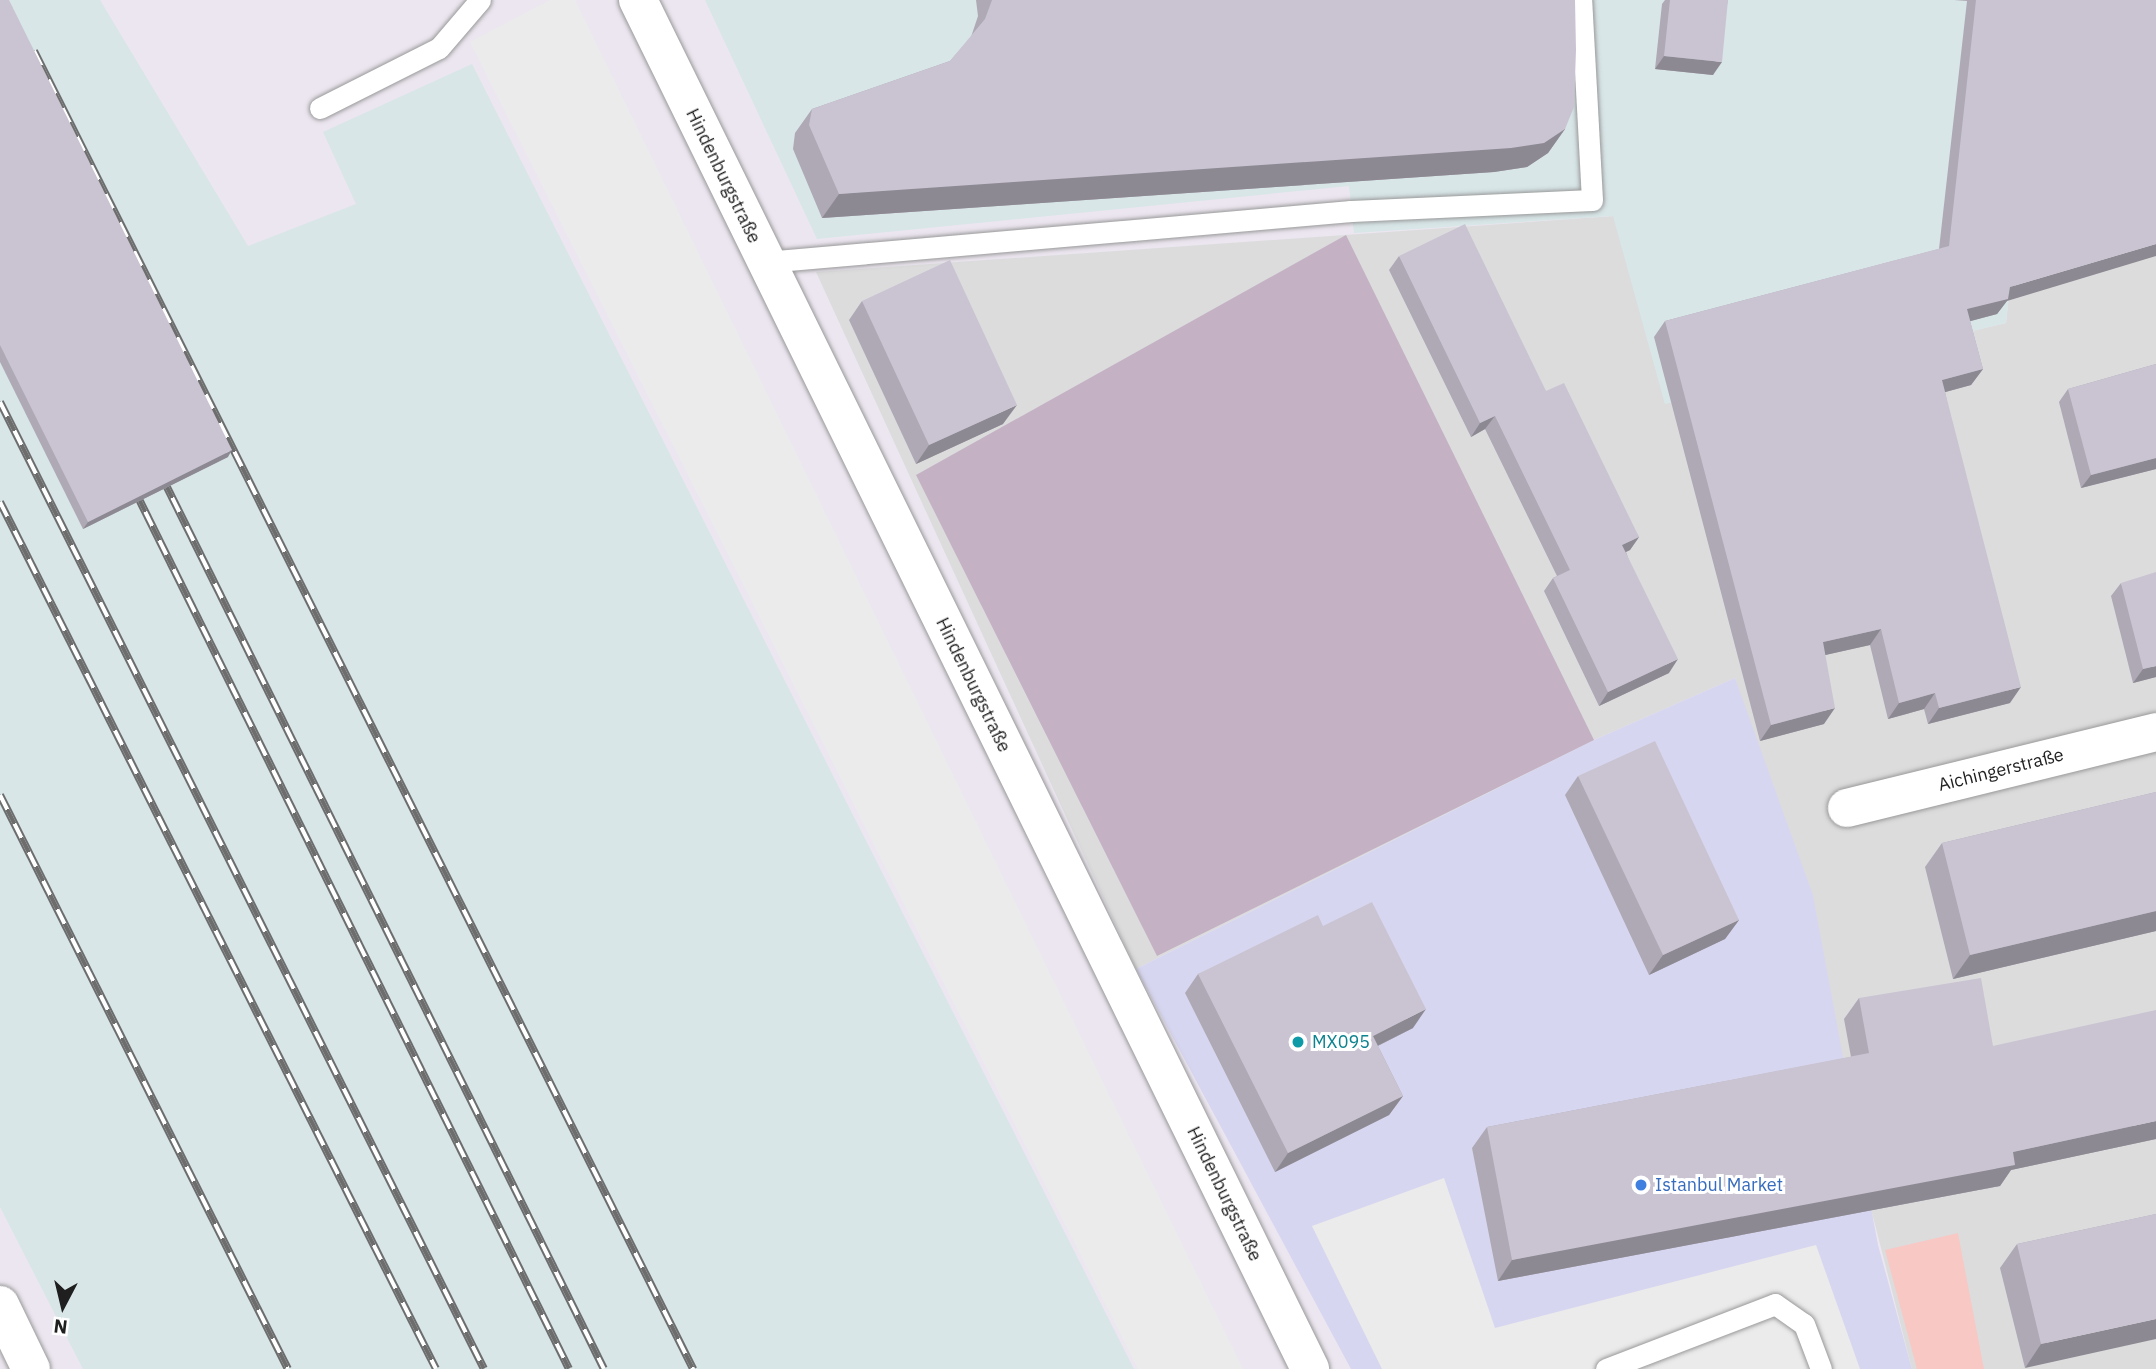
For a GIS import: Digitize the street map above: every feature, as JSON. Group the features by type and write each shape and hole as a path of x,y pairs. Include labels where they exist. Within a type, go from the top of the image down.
{"street":[{"name":"Hindenburgstraße","path":"638,0 1310,1369"},
{"name":"Aichingerstraße","path":"1847,808 2156,732"},
{"path":"0,1306 31,1369"}],"lane":[{"path":"320,107 439,48 480,0"},
{"path":"765,262 1351,211 1592,200 1581,0"},
{"path":"1606,1369 1775,1304 1804,1324 1821,1369"}],"shaded area":[{"path":"0,0 100,0 248,246 356,204 323,132 472,64 1134,1369 83,1369 0,1207"},
{"path":"550,0 575,0 1243,1369 1138,1369 470,42"},
{"path":"705,0 2041,0 2006,323 1665,404 1613,216 1354,233 1349,186 817,239"},
{"path":"2041,0 2156,0 2156,1369 1912,1369 1735,678 1594,740 1136,969 816,272 1614,216 1665,403 2006,323"},
{"path":"1346,235 1594,740 1157,956 916,475"},
{"path":"1735,678 1813,895 1878,1245 1912,1369 1351,1369 1136,969 1594,740"},
{"path":"1444,1178 1495,1328 1816,1245 1860,1369 1382,1369 1312,1226"},
{"path":"1958,1233 1984,1369 1917,1369 1885,1250"}],"building":[{"path":"0,0 9,0 232,450 88,522 0,345"},
{"path":"992,0 1575,0 1574,107 1565,129 1544,143 1511,148 839,194 809,125 812,109 950,61 985,19"},
{"path":"1670,0 1728,0 1722,62 1664,56"},
{"path":"1976,0 2156,0 2156,244 2010,287 2008,299 1967,309 1983,369 1942,380 2021,687 1939,708 1935,693 1899,703 1881,629 1823,642 1835,708 1771,725 1665,321 1949,246"},
{"path":"1465,224 1546,391 1564,383 1639,537 1622,545 1678,659 1608,692 1553,578 1570,570 1495,416 1480,423 1399,256"},
{"path":"950,260 1017,405 929,445 862,301"},
{"path":"2156,364 2156,458 2091,475 2068,389"},
{"path":"2156,572 2156,666 2143,669 2121,583"},
{"path":"1655,741 1739,920 1663,955 1578,776"},
{"path":"2156,792 2156,911 1970,955 1942,843"},
{"name":"MX095","path":"1372,902 1426,1009 1373,1036 1403,1096 1288,1153 1198,974 1318,915 1323,926"},
{"path":"1981,978 1993,1046 2156,1010 2156,1121 2013,1152 2015,1165 1512,1260 1487,1127 1869,1053 1859,998"},
{"path":"2156,1214 2156,1319 2041,1344 2017,1244"}],"railway":[{"path":"34,51 693,1369"},
{"path":"0,402 484,1369"},
{"path":"158,469 604,1369"},
{"path":"131,483 569,1369"},
{"path":"0,502 436,1369"},
{"path":"0,795 288,1369"}],"place":[{"name":"MX095","path":"1298,1042"},
{"name":"Istanbul Market","path":"1641,1185"}]}
